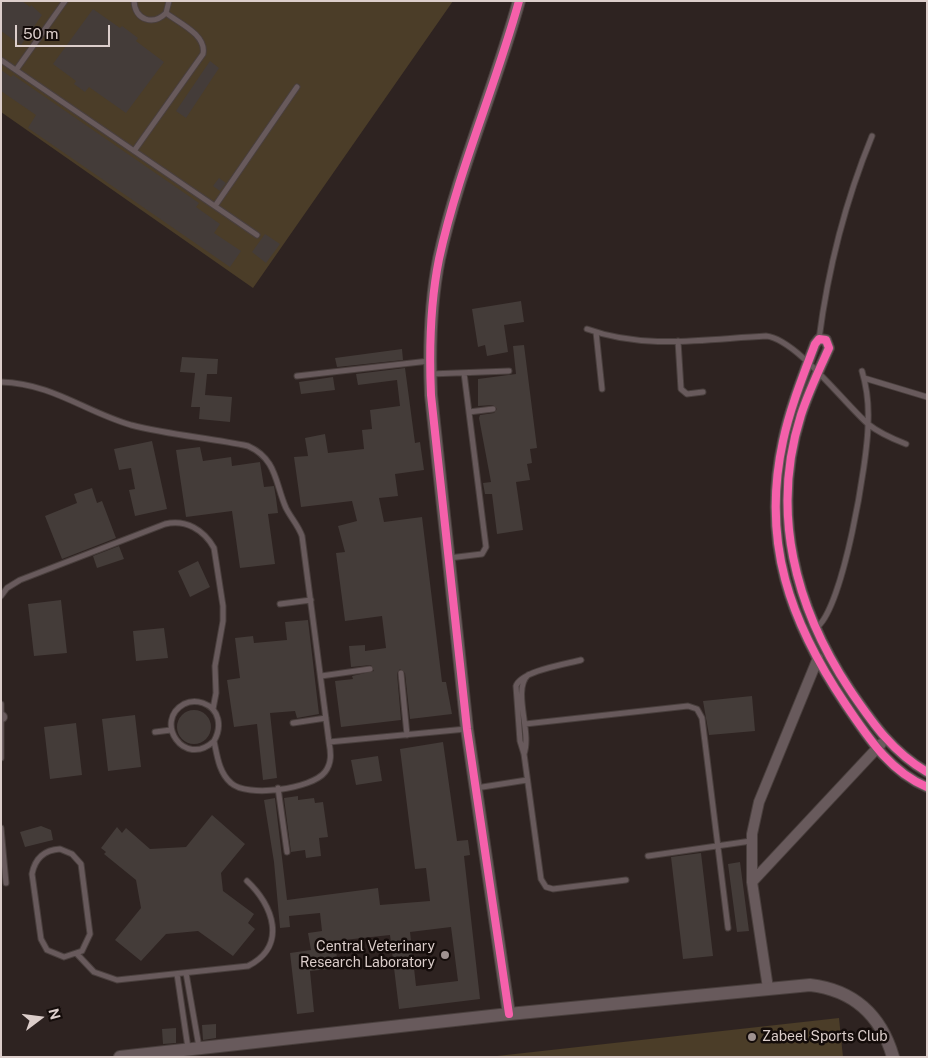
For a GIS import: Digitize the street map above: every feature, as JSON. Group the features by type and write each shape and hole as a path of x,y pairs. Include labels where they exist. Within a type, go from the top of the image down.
{"street":[{"path":"509,1014 467,729 430,368 434,294 447,227 519,1"},
{"path":"910,778 923,770 886,739 847,685 816,628 799,587 793,566 788,499 796,435 801,414 829,345 826,340 819,339 788,418 782,442 776,491 776,515 777,539 786,587 798,621 817,660 876,748 910,778 927,787"},
{"path":"768,988 752,882 752,841 760,802 824,644"},
{"path":"752,882 886,739"},
{"path":"120,1057 509,1014 810,985 838,991 852,997 863,1006 882,1028 892,1057"}],"lane":[{"path":"16,70 65,1"},
{"path":"134,1 138,14 146,20 157,19 166,13 169,1"},
{"path":"134,150 203,54 204,46 200,38 166,13"},
{"path":"1,60 257,235"},
{"path":"215,206 297,87"},
{"path":"819,339 834,250 850,192 872,136"},
{"path":"587,330 636,341 678,341 773,336 784,342 808,363 868,424 906,444"},
{"path":"596,332 602,389"},
{"path":"678,341 681,389 687,394 703,392"},
{"path":"297,376 430,368 464,373 509,371"},
{"path":"816,628 827,615 849,542 862,484 868,424 862,371"},
{"path":"449,558 479,555 486,550 464,373"},
{"path":"864,378 927,397"},
{"path":"1,382 31,385 50,390 99,413 132,425 248,446 262,454 272,465 287,508 300,530 321,676 330,764 321,776 308,784 253,792 235,786 222,772 214,741"},
{"path":"469,412 493,409"},
{"path":"1,596 7,588 20,580 164,524 181,522 197,529 214,548 223,606 223,621 215,666 216,693 213,709"},
{"path":"280,604 311,600"},
{"path":"581,660 528,674 519,679 516,686 520,741 528,780 541,879 546,887 553,889 626,880"},
{"path":"321,676 370,669"},
{"path":"401,674 407,735"},
{"path":"524,754 527,741 522,686 528,674"},
{"path":"188,702 201,702 213,709 219,722 214,741 202,749 189,749 177,742 171,730 173,716 181,705 188,702"},
{"path":"1,704 1,758"},
{"path":"525,724 688,706 697,710 702,718 728,928"},
{"path":"293,723 326,718"},
{"path":"329,742 467,729"},
{"path":"156,732 171,730"},
{"path":"475,788 528,780"},
{"path":"278,788 287,852"},
{"path":"1,828 6,883"},
{"path":"648,856 752,841"},
{"path":"53,850 66,851 81,864 90,934 86,946 77,954 64,957 52,954 40,939 32,874 40,856 53,850"},
{"path":"77,954 94,972 117,980 248,966 262,957 267,950 272,935 270,916 262,896 247,880"},
{"path":"186,973 194,1049"},
{"path":"177,974 194,1049"}],"shaded area":[{"path":"1,1 453,1 253,288 1,112"},
{"name":"Zabeel Sports Club","path":"839,1018 843,1057 488,1057"}],"building":[{"path":"1,1 22,1 30,7 31,5 42,15 21,45 1,31"},
{"path":"93,9 120,28 122,26 138,38 136,41 164,62 126,113 89,87 85,92 74,84 76,81 53,64"},
{"path":"210,61 219,68 186,118 176,111"},
{"path":"1,70 11,77 13,75 199,203 196,207 220,224 214,233 241,251 230,267 28,128 36,115 1,91"},
{"path":"219,178 226,183 220,191 213,186"},
{"path":"265,234 280,244 266,263 252,252"},
{"path":"521,301 524,322 504,325 508,352 487,356 485,345 478,347 472,309"},
{"path":"524,345 537,448 530,449 532,463 527,464 530,480 516,482 523,530 497,534 492,494 485,494 483,483 491,482 479,418 480,415 494,413 497,409 493,405 478,406 478,379 516,374 513,346"},
{"path":"402,349 403,360 337,367 335,358"},
{"path":"182,357 218,359 217,374 207,374 205,395 232,397 230,422 199,419 200,407 191,407 195,373 180,372"},
{"path":"405,368 415,443 420,442 424,470 395,474 398,496 379,498 384,522 422,517 442,682 446,682 452,714 410,719 405,673 400,669 397,673 401,720 341,727 335,681 353,679 352,676 374,671 371,665 351,667 349,646 365,645 365,651 386,648 382,616 345,621 336,553 345,552 338,526 357,521 352,501 301,507 294,457 308,456 305,438 325,434 328,453 364,449 362,430 372,429 370,410 400,406 397,380 358,385 356,374"},
{"path":"333,377 335,390 301,394 299,382"},
{"path":"152,441 167,509 135,516 129,490 135,489 131,468 119,470 114,449"},
{"path":"200,447 203,461 231,457 232,466 260,462 264,487 274,486 276,498 278,513 268,514 275,564 240,568 232,511 186,517 176,450"},
{"path":"92,488 97,503 102,501 116,538 62,559 45,516 77,503 74,494"},
{"path":"119,546 124,559 97,568 93,556"},
{"path":"198,561 210,587 190,597 178,571"},
{"path":"61,600 67,653 34,656 28,604"},
{"path":"308,620 319,714 297,718 295,711 270,713 277,778 263,780 257,724 234,727 227,680 240,678 235,638 253,636 254,643 287,640 285,622"},
{"path":"164,628 168,658 136,661 133,631"},
{"path":"752,696 755,731 709,735 703,701"},
{"path":"194,710 201,711 206,715 210,720 210,734 206,739 201,743 194,744 187,743 182,739 178,734 177,727 178,720 182,715 187,711"},
{"path":"135,715 141,767 108,771 102,719"},
{"path":"76,723 82,775 50,779 44,727"},
{"path":"443,742 457,841 468,840 470,855 464,856 480,999 399,1009 390,935 335,941 338,968 310,971 314,1012 297,1014 290,953 311,950 308,933 322,931 320,913 289,916 290,927 280,928 274,862 264,800 275,798 287,900 378,888 380,905 430,901 426,868 415,869 400,749","holes":["451,927 458,981 416,986 410,932"]},
{"path":"378,756 382,781 356,785 351,760"},
{"path":"298,796 298,800 314,798 315,803 323,802 328,837 319,838 321,856 306,858 305,850 291,852 284,798"},
{"path":"212,815 245,844 221,873 223,891 254,914 248,923 255,929 233,956 198,931 166,934 141,961 115,940 141,908 136,880 104,854 106,852 101,848 117,827 122,833 126,828 150,849 186,847"},
{"path":"41,826 51,830 53,840 25,847 20,832"},
{"path":"701,853 713,956 683,959 671,857"},
{"path":"740,862 749,931 737,932 728,864"},
{"path":"216,1024 216,1038 203,1040 202,1025"},
{"path":"176,1028 176,1043 163,1044 162,1029"}],"cycle path":[{"path":"509,1014 467,729 431,395 430,344 436,276 447,226 519,1"},
{"path":"927,772 893,746 850,690 815,626 802,592 793,558 788,523 788,487 792,451 801,415 829,348 826,340 819,339 815,344 789,416 777,478 776,513 778,547 785,580 809,643 826,674 854,717 871,741 890,762 901,772 927,787"}],"place":[{"name":"Central Veterinary Research Laboratory","path":"445,955"},
{"name":"Zabeel Sports Club","path":"752,1037"}]}
